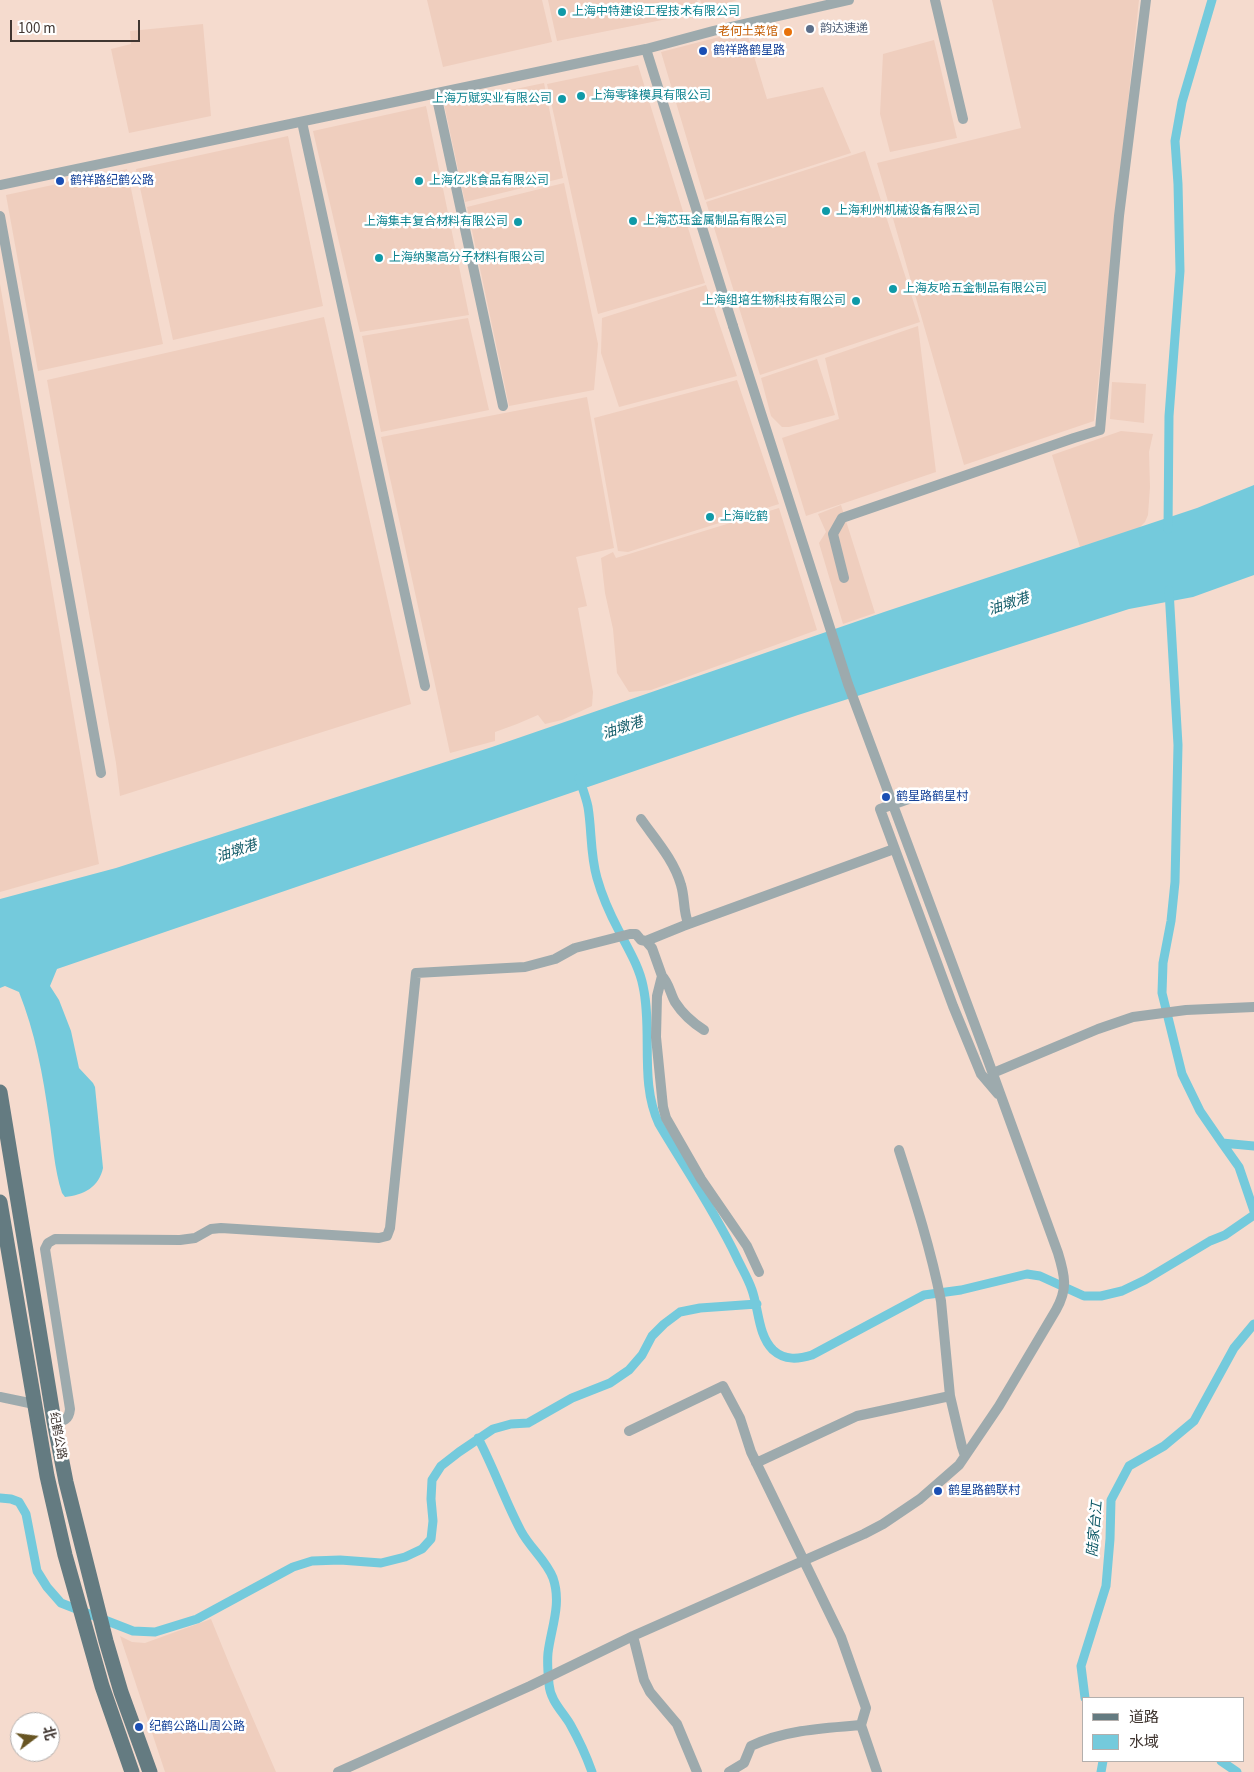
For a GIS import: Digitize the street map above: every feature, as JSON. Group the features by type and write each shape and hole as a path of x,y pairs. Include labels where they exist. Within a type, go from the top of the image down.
{"main road":[{"name":"纪鹤公路","path":"0,1092 25,1250 66,1482 106,1641 121,1692 150,1772"},
{"name":"纪鹤公路","path":"0,1202 47,1476 86,1633 132,1772"}],"street":[{"path":"0,185 646,49 713,31 849,0"},
{"path":"935,0 963,119"},
{"path":"844,578 833,534 842,518 1100,430 1119,216 1146,0"},
{"path":"338,1772 884,1524 936,1486 959,1466 999,1406 1063,1297 1065,1280 1058,1254 848,684 646,49"},
{"path":"436,94 503,406"},
{"path":"302,122 425,686"},
{"path":"0,216 100,773"},
{"path":"920,795 880,809 953,1006 981,1074 1002,1098"},
{"path":"641,819 660,844 681,883 684,893 685,915 688,923 683,926"},
{"path":"646,941 894,849"},
{"path":"54,1421 63,1421 68,1418 70,1409 45,1249 48,1243 55,1239 180,1240 195,1238 211,1229 221,1228 379,1238 387,1236 390,1228 416,973 524,967 554,959 576,948 636,934 652,948 662,976 675,1002 704,1030"},
{"path":"662,976 657,996 656,1037 663,1107 666,1118 700,1179 747,1246 759,1272"},
{"path":"993,1074 1098,1029 1133,1017 1186,1010 1254,1007"},
{"path":"899,1150 938,1284 950,1396 965,1456"},
{"path":"629,1431 723,1386 740,1418 756,1462 841,1637 866,1708 861,1726 877,1772"},
{"path":"756,1462 857,1416 950,1396"},
{"path":"0,1397 34,1404"},
{"path":"634,1636 644,1680 650,1692 677,1724 697,1772"},
{"path":"729,1772 744,1763 751,1746 766,1739 823,1728 861,1726"}],"shaded area":[{"path":"427,0 542,0 552,42 443,67"},
{"path":"548,0 697,0 702,12 557,41"},
{"path":"700,0 737,0 705,11"},
{"path":"992,0 1139,0 1094,421 964,465 877,163 1021,128"},
{"path":"203,24 211,116 129,133 111,49 131,44 130,31"},
{"path":"746,30 767,99 823,87 851,153 705,200 661,52"},
{"path":"934,40 957,138 890,152 880,114 883,54"},
{"path":"638,65 705,283 598,314 547,84"},
{"path":"544,83 563,178 465,202 444,104"},
{"path":"426,106 469,315 360,332 313,131"},
{"path":"288,136 323,306 173,340 136,169"},
{"path":"865,151 920,322 760,375 706,202"},
{"path":"127,169 163,344 38,371 6,195"},
{"path":"564,183 598,344 594,390 509,406 467,207"},
{"path":"0,284 99,864 0,892"},
{"path":"706,285 737,376 619,407 601,353 602,318"},
{"path":"324,317 411,704 120,796 116,763 47,380"},
{"path":"468,318 489,410 381,432 362,336"},
{"path":"918,326 936,472 806,516 782,438 839,419 825,358"},
{"path":"817,359 835,415 789,427 782,427 771,416 761,378"},
{"path":"737,380 779,504 628,552 618,551 594,418"},
{"path":"1112,382 1146,384 1144,423 1110,419"},
{"path":"587,397 614,548 576,557 587,606 578,608 593,692 592,706 562,720 545,724 538,715 495,732 495,741 450,753 381,437"},
{"path":"1121,431 1153,434 1149,452 1150,487 1148,515 1145,522 1139,528 1080,547 1052,455"},
{"path":"841,505 875,613 843,624 819,543 826,532 818,514"},
{"path":"779,508 817,630 651,690 629,692 617,673 613,629 605,593 601,558 613,552 616,558"},
{"path":"211,1619 276,1772 165,1772 120,1636 132,1642 145,1643"}],"water":[{"name":"油墩港","path":"1254,485 1254,575 1193,597 1129,609 798,715 57,969 50,986 59,1000 71,1031 79,1068 95,1087 103,1168 98,1180 90,1189 65,1197 62,1193 55,1165 41,1070 30,1023 19,992 5,986 0,988 0,899 116,868 492,747 887,611 1197,508"}],"waterway":[{"path":"1168,529 1169,416 1180,271 1175,141 1182,102 1212,0"},
{"path":"1169,590 1178,745 1175,882 1171,921 1163,963 1162,993 1182,1074 1200,1111 1222,1143 1254,1146"},
{"path":"579,778 588,807 593,860 599,885 609,912 636,965 643,986 646,1003 649,1091 653,1108 659,1124 727,1239 750,1286 764,1337 778,1354 792,1358 812,1355 924,1295 961,1290 1027,1274 1040,1276 1084,1296 1101,1296 1122,1291 1145,1280 1210,1241 1225,1235 1254,1215"},
{"name":"陆家台江","path":"1222,1143 1239,1167 1254,1211"},
{"path":"0,1498 19,1502 26,1514 37,1571 47,1587 61,1603 133,1631 155,1632 197,1619 293,1567 312,1561 340,1560 381,1563 405,1557 422,1549 431,1539 433,1521 432,1480 441,1466 459,1452 493,1429 511,1424 528,1423 572,1398 610,1383 629,1370 642,1355 652,1336 680,1312 700,1308 757,1304"},
{"name":"陆家台江","path":"1085,1697 1081,1666 1106,1586 1111,1500 1129,1466 1164,1446 1194,1421 1234,1348 1254,1324"},
{"path":"478,1438 521,1531 546,1565 553,1578 556,1607 548,1657 550,1690 554,1700 570,1724 592,1772"},
{"name":"陆家台江","path":"1101,1772 1103,1762"},
{"path":"1222,1762 1237,1772"}],"place":[{"name":"上海中特建设工程技术有限公司","path":"562,12"},
{"name":"韵达速递","path":"810,29"},
{"name":"老何土菜馆","path":"788,32"},
{"name":"鹤祥路鹤星路","path":"703,51"},
{"name":"上海零锋模具有限公司","path":"581,96"},
{"name":"上海万赋实业有限公司","path":"562,99"},
{"name":"鹤祥路纪鹤公路","path":"60,181"},
{"name":"上海亿兆食品有限公司","path":"419,181"},
{"name":"上海利州机械设备有限公司","path":"826,211"},
{"name":"上海芯珏金属制品有限公司","path":"633,221"},
{"name":"上海集丰复合材料有限公司","path":"518,222"},
{"name":"上海纳聚高分子材料有限公司","path":"379,258"},
{"name":"上海友哈五金制品有限公司","path":"893,289"},
{"name":"上海组培生物科技有限公司","path":"856,301"},
{"name":"上海屹鹤","path":"710,517"},
{"name":"鹤星路鹤星村","path":"886,797"},
{"name":"鹤星路鹤联村","path":"938,1491"},
{"name":"纪鹤公路山周公路","path":"139,1727"}]}
